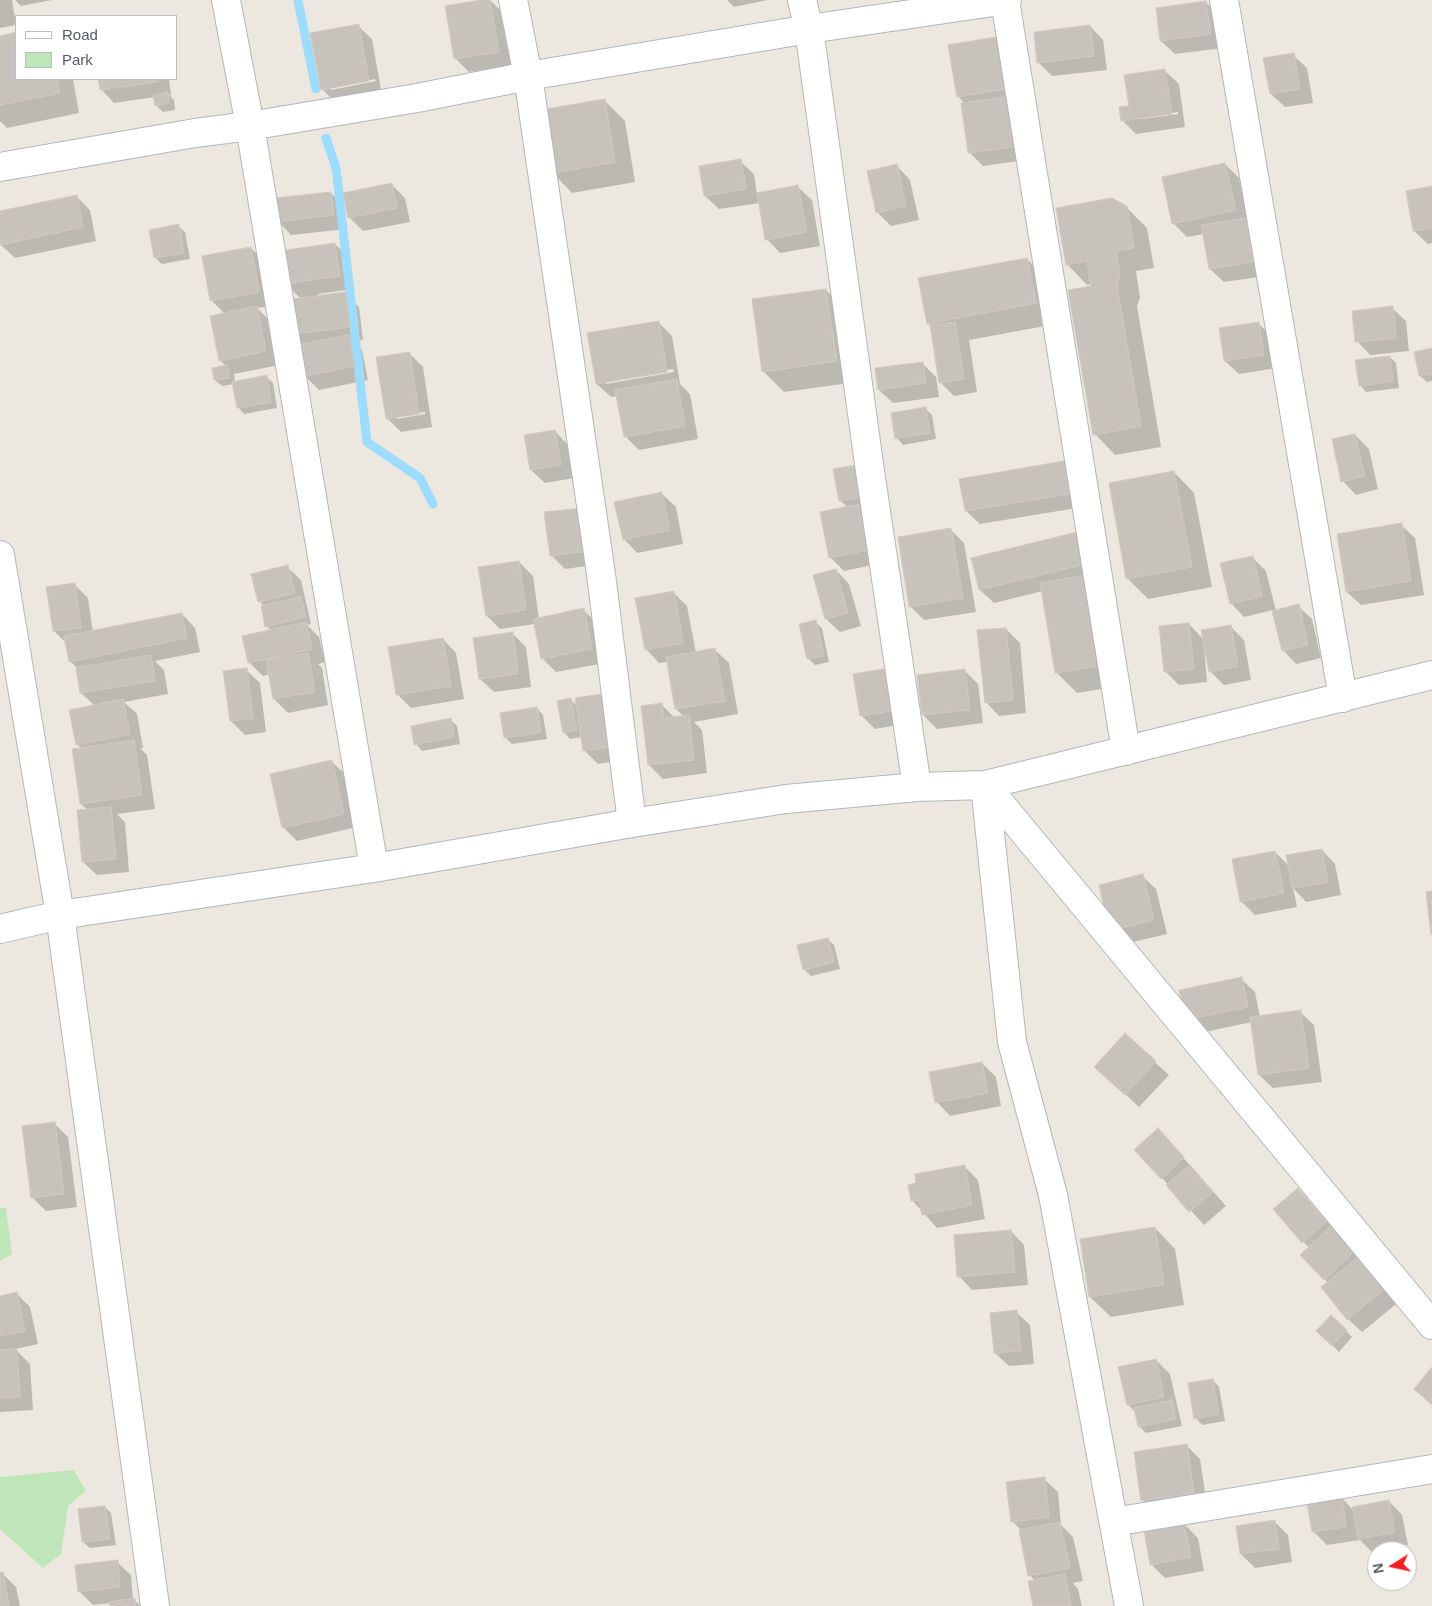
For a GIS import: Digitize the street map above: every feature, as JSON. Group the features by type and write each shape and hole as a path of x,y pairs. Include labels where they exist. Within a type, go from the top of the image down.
{"street":[{"path":"226,0 250,126 374,868"},
{"path":"513,0 528,76 599,564 632,823"},
{"path":"802,0 809,29 917,788"},
{"path":"0,167 195,133 250,126 417,98 528,76 809,29 1005,0 1126,751"},
{"path":"1224,0 1343,698"},
{"path":"0,555 60,915 156,1606"},
{"path":"0,929 60,915 374,868 632,823 786,799 917,788 985,785 1432,675"},
{"path":"985,785 1432,1325"},
{"path":"985,785 1012,1042 1054,1195 1129,1606"},
{"path":"1114,1522 1432,1469"}],"green space":[{"path":"0,1208 6,1208 12,1254 0,1261"},
{"path":"74,1470 86,1491 68,1506 61,1554 43,1568 0,1529 0,1477"}],"building":[{"path":"490,0 499,52 454,59 445,6"},
{"path":"1206,1 1211,34 1160,41 1156,8"},
{"path":"359,24 369,81 321,90 310,33"},
{"path":"1090,25 1094,56 1037,63 1034,32"},
{"path":"15,32 15,80 57,80 60,93 0,105 0,36"},
{"path":"996,37 1005,89 957,97 948,45"},
{"path":"1294,53 1300,89 1270,94 1263,58"},
{"path":"1165,69 1172,114 1121,121 1119,107 1129,106 1124,75"},
{"path":"98,80 158,80 158,82 100,90"},
{"path":"168,92 169,103 155,106 153,95"},
{"path":"1013,96 1020,146 968,153 961,103"},
{"path":"605,99 615,162 551,173 540,110"},
{"path":"741,159 746,189 704,196 699,166"},
{"path":"1225,163 1236,210 1172,224 1162,177"},
{"path":"897,164 906,206 876,213 867,171"},
{"path":"392,183 397,208 348,218 343,193"},
{"path":"798,185 807,232 765,240 757,193"},
{"path":"1432,186 1432,228 1413,231 1406,191"},
{"path":"331,192 334,215 276,222 274,198"},
{"path":"77,195 83,227 0,245 0,211"},
{"path":"1112,198 1127,206 1134,248 1116,251 1120,276 1117,285 1141,426 1093,435 1068,290 1091,286 1087,261 1066,265 1056,208"},
{"path":"1246,218 1253,262 1209,269 1201,225"},
{"path":"179,224 184,253 154,258 149,230"},
{"path":"335,243 340,276 284,284 280,251"},
{"path":"251,247 259,292 210,301 202,256"},
{"path":"1027,258 1036,303 927,324 918,278"},
{"path":"826,289 837,361 762,372 752,299"},
{"path":"346,292 350,327 288,335 283,300"},
{"path":"257,306 266,351 219,361 210,316"},
{"path":"1393,306 1396,338 1355,342 1352,311"},
{"path":"659,321 667,372 596,384 587,333"},
{"path":"955,322 964,379 939,383 930,325"},
{"path":"1259,322 1264,355 1224,361 1219,328"},
{"path":"349,335 355,366 304,376 298,345"},
{"path":"1432,348 1432,374 1419,376 1414,352"},
{"path":"410,352 419,414 386,419 376,357"},
{"path":"1390,356 1393,381 1359,386 1355,360"},
{"path":"923,362 926,383 878,390 875,368"},
{"path":"227,365 230,378 214,380 212,368"},
{"path":"267,375 271,402 237,408 232,382"},
{"path":"677,379 685,426 624,437 615,390"},
{"path":"926,407 930,433 895,439 891,413"},
{"path":"555,430 561,465 530,470 524,435"},
{"path":"1355,434 1365,476 1341,482 1332,439"},
{"path":"1070,460 1076,493 965,511 959,479"},
{"path":"862,464 867,496 839,501 833,469"},
{"path":"1174,471 1192,567 1126,579 1109,483"},
{"path":"662,492 670,530 623,540 614,502"},
{"path":"865,503 874,549 829,558 820,512"},
{"path":"583,508 589,551 550,556 544,512"},
{"path":"1402,523 1411,581 1346,592 1337,534"},
{"path":"951,528 963,598 909,607 898,537"},
{"path":"1081,531 1090,563 979,590 971,558"},
{"path":"1253,556 1262,596 1230,604 1220,563"},
{"path":"519,561 526,610 486,616 478,567"},
{"path":"288,565 295,593 258,602 251,574"},
{"path":"836,569 848,613 825,619 813,575"},
{"path":"1092,574 1107,664 1055,673 1040,583"},
{"path":"75,583 81,628 53,631 46,587"},
{"path":"674,591 683,643 645,650 635,598"},
{"path":"301,597 306,617 265,627 261,606"},
{"path":"1299,604 1308,645 1282,651 1272,611"},
{"path":"584,608 592,649 541,659 533,619"},
{"path":"182,613 187,638 69,662 64,636"},
{"path":"816,620 824,656 807,659 799,624"},
{"path":"306,622 312,649 248,663 242,636"},
{"path":"1189,623 1194,669 1164,672 1159,626"},
{"path":"1231,625 1238,666 1209,672 1201,630"},
{"path":"1006,628 1013,700 985,703 977,630"},
{"path":"513,632 518,674 479,679 473,638"},
{"path":"443,638 451,686 396,695 388,647"},
{"path":"715,648 725,701 675,709 666,657"},
{"path":"308,653 315,692 273,699 266,660"},
{"path":"151,655 155,681 80,693 76,668"},
{"path":"247,668 253,719 230,721 223,671"},
{"path":"890,668 897,710 860,716 853,674"},
{"path":"965,669 970,710 922,715 917,675"},
{"path":"609,693 616,746 583,751 575,698"},
{"path":"571,698 577,730 563,733 557,701"},
{"path":"123,699 130,734 76,745 69,710"},
{"path":"662,703 664,718 689,715 694,760 648,765 641,706"},
{"path":"537,707 541,732 504,738 500,713"},
{"path":"451,718 454,737 414,745 411,726"},
{"path":"134,740 142,795 80,804 72,749"},
{"path":"332,760 344,814 282,828 270,774"},
{"path":"111,807 116,859 82,862 77,810"},
{"path":"1322,849 1328,882 1292,888 1286,855"},
{"path":"1275,851 1284,893 1240,902 1232,859"},
{"path":"1143,874 1154,920 1109,931 1099,885"},
{"path":"1432,891 1432,934 1431,935 1426,892"},
{"path":"828,938 834,962 803,970 797,945"},
{"path":"1242,977 1248,1007 1185,1020 1179,990"},
{"path":"1301,1010 1309,1068 1258,1075 1250,1017"},
{"path":"1125,1033 1156,1061 1125,1095 1094,1067"},
{"path":"982,1062 988,1093 935,1103 929,1072"},
{"path":"55,1122 64,1194 31,1198 22,1126"},
{"path":"1158,1128 1184,1157 1161,1179 1134,1150"},
{"path":"965,1165 972,1205 922,1215 919,1200 911,1201 908,1185 916,1183 915,1174"},
{"path":"1190,1165 1213,1192 1189,1212 1166,1185"},
{"path":"1298,1188 1327,1222 1302,1243 1273,1209"},
{"path":"1333,1224 1357,1249 1324,1280 1300,1255"},
{"path":"1155,1227 1164,1285 1089,1297 1080,1239"},
{"path":"1011,1230 1015,1272 957,1277 954,1235"},
{"path":"1361,1255 1387,1287 1347,1320 1321,1287"},
{"path":"17,1292 25,1331 0,1336 0,1296"},
{"path":"1017,1310 1021,1351 994,1353 990,1313"},
{"path":"1331,1315 1347,1330 1332,1346 1316,1331"},
{"path":"17,1349 20,1397 0,1398 0,1350"},
{"path":"1156,1359 1164,1397 1127,1405 1118,1367"},
{"path":"1432,1367 1432,1405 1414,1389"},
{"path":"1213,1379 1219,1414 1194,1419 1188,1383"},
{"path":"1172,1400 1176,1419 1138,1427 1134,1408"},
{"path":"1187,1444 1194,1493 1141,1501 1134,1452"},
{"path":"1045,1477 1049,1517 1011,1522 1006,1482"},
{"path":"1342,1497 1346,1527 1312,1532 1307,1502"},
{"path":"1389,1500 1395,1532 1358,1539 1352,1507"},
{"path":"105,1506 110,1539 82,1542 78,1509"},
{"path":"1275,1520 1279,1549 1240,1554 1236,1526"},
{"path":"1060,1522 1070,1568 1028,1576 1019,1530"},
{"path":"1184,1523 1191,1557 1150,1565 1144,1530"},
{"path":"118,1560 120,1587 78,1592 75,1565"},
{"path":"3,1572 9,1606 0,1606 0,1573"},
{"path":"1065,1574 1071,1606 1033,1606 1028,1581"},
{"path":"135,1598 136,1606 110,1606 109,1602"}],"waterway":[{"path":"298,0 316,89"},
{"path":"326,138 336,168 367,442 420,478 433,504"}]}
